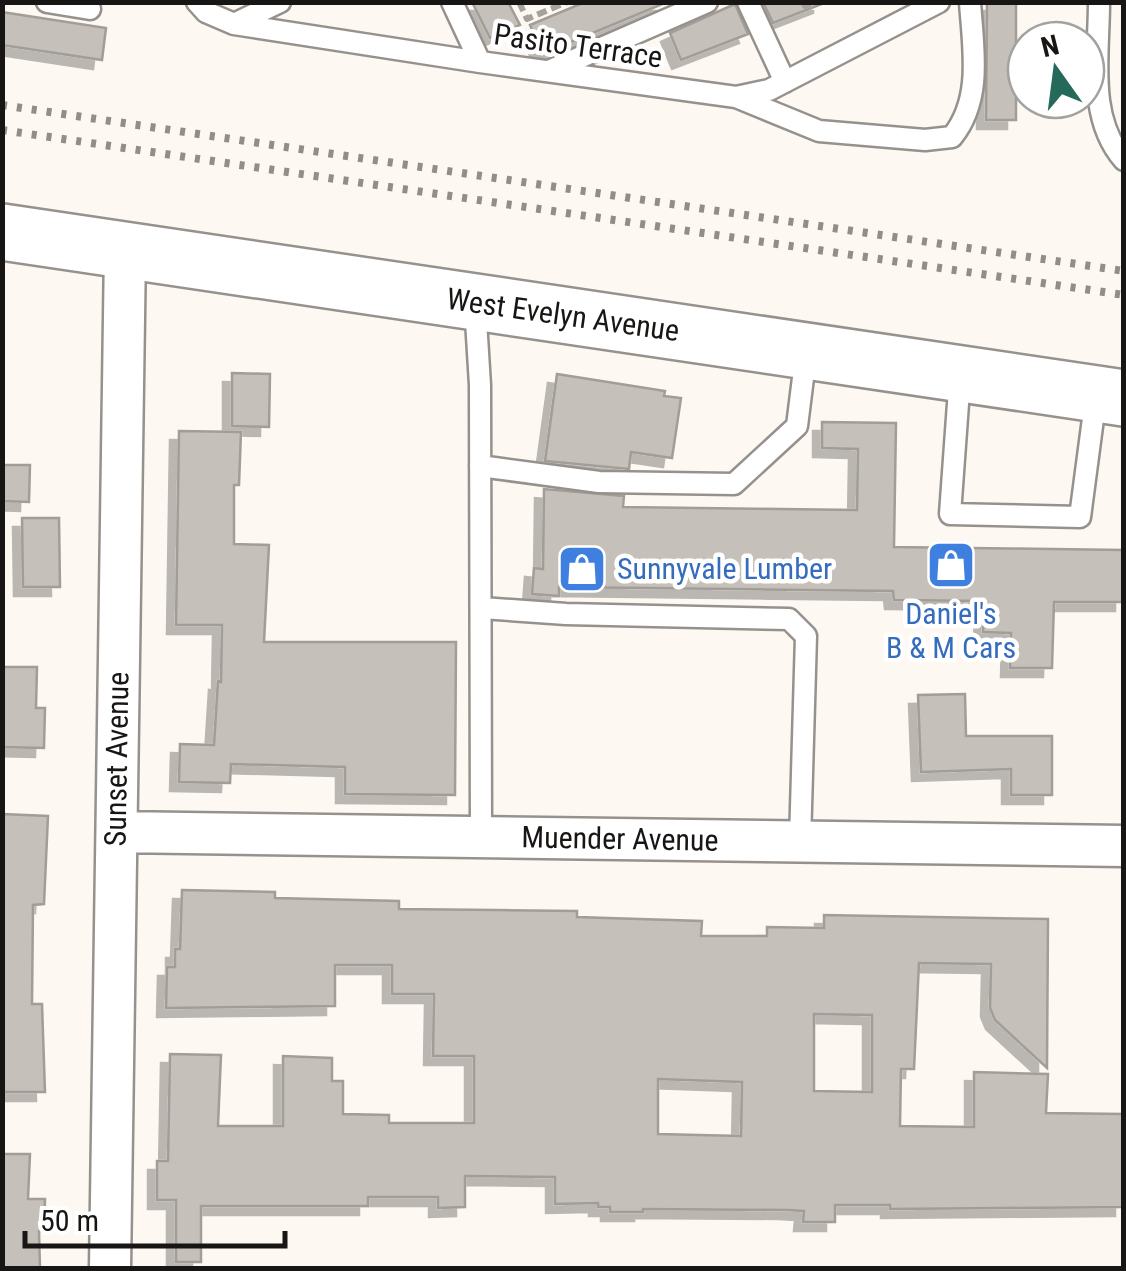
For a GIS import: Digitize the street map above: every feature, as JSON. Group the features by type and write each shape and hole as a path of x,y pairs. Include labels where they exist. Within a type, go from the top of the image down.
{"main road":[{"name":"West Evelyn Avenue","path":"2,232 1110,396"}],"street":[{"name":"Sunset Avenue","path":"110,1268 124,250"},
{"name":"Muender Avenue","path":"116,832 1124,846"}],"lane":[{"path":"47,2 90,9"},
{"name":"Pasito Terrace","path":"196,2 206,12 234,24 736,98 769,90 938,2"},
{"path":"234,24 280,2"},
{"path":"452,2 480,62"},
{"path":"548,72 707,2"},
{"path":"748,2 785,82"},
{"path":"736,98 819,131 924,140 952,137 966,120 975,76 970,2"},
{"path":"1100,2 1098,106 1107,140 1124,160"},
{"path":"475,302 480,385 481,837"},
{"path":"480,466 599,482 734,484 798,426 807,350"},
{"path":"960,374 950,514 1080,518 1110,396"},
{"path":"482,608 789,619 806,636 800,842"}],"path":[{"path":"518,2 527,20 567,2"},
{"path":"802,2 805,6 814,2"}],"building":[{"path":"472,2 508,2 520,25 490,38"},
{"path":"585,2 665,3 542,54 530,25"},
{"path":"763,2 822,2 822,4 773,23"},
{"path":"987,2 1016,2 1016,20 1006,20 1006,120 986,120"},
{"path":"735,4 748,34 681,60 670,33"},
{"path":"2,12 106,28 102,60 2,45"},
{"path":"232,373 270,374 269,427 232,426"},
{"path":"557,374 665,391 664,396 681,398 672,458 631,452 629,469 545,461"},
{"path":"822,422 896,423 894,547 1124,550 1124,602 1054,602 1052,668 1010,668 1011,633 983,632 984,601 894,600 893,591 559,587 559,596 532,594 534,568 543,569 544,489 624,496 623,507 857,510 858,449 822,448"},
{"path":"179,431 241,432 239,485 234,485 234,544 269,545 264,642 456,642 455,795 345,794 345,767 231,764 230,783 179,782 180,744 214,745 222,625 176,625"},
{"path":"2,465 30,465 29,502 2,501"},
{"path":"22,518 59,518 60,587 23,587"},
{"path":"2,667 37,667 36,708 45,708 44,748 2,747"},
{"path":"965,694 966,736 1052,736 1052,795 1011,795 1011,769 921,772 918,695"},
{"path":"2,814 48,816 44,904 33,905 32,1004 42,1004 45,1092 2,1092"},
{"path":"182,890 275,892 275,898 399,901 399,909 577,911 577,917 702,921 701,936 767,936 767,927 824,928 824,915 1048,919 1047,1068 995,1020 990,1008 991,964 919,963 914,1069 901,1069 900,1126 974,1127 974,1072 1048,1074 1046,1113 1124,1114 1124,1207 890,1209 890,1205 835,1205 835,1222 803,1222 804,1211 788,1210 610,1212 610,1207 598,1207 598,1203 555,1204 555,1177 465,1176 465,1207 438,1208 438,1197 368,1197 368,1206 201,1206 201,1262 176,1262 176,1200 157,1200 157,1161 168,1161 170,1054 221,1055 218,1126 283,1126 283,1056 332,1058 332,1081 343,1081 343,1114 389,1115 389,1123 474,1123 474,1056 433,1056 434,994 392,994 392,965 335,965 335,1006 166,1008 167,967 175,967 175,949 180,949","holes":["814,1014 872,1015 872,1092 814,1091","658,1079 742,1082 741,1136 658,1134"]},
{"path":"2,1154 30,1154 28,1199 45,1199 44,1231 39,1231 40,1268 2,1268"}],"railway":[{"path":"2,105 1124,271"},
{"path":"2,130 1124,295"}],"place":[{"name":"Daniel's B & M Cars","path":"951,565"},
{"name":"Sunnyvale Lumber","path":"582,569"}]}
